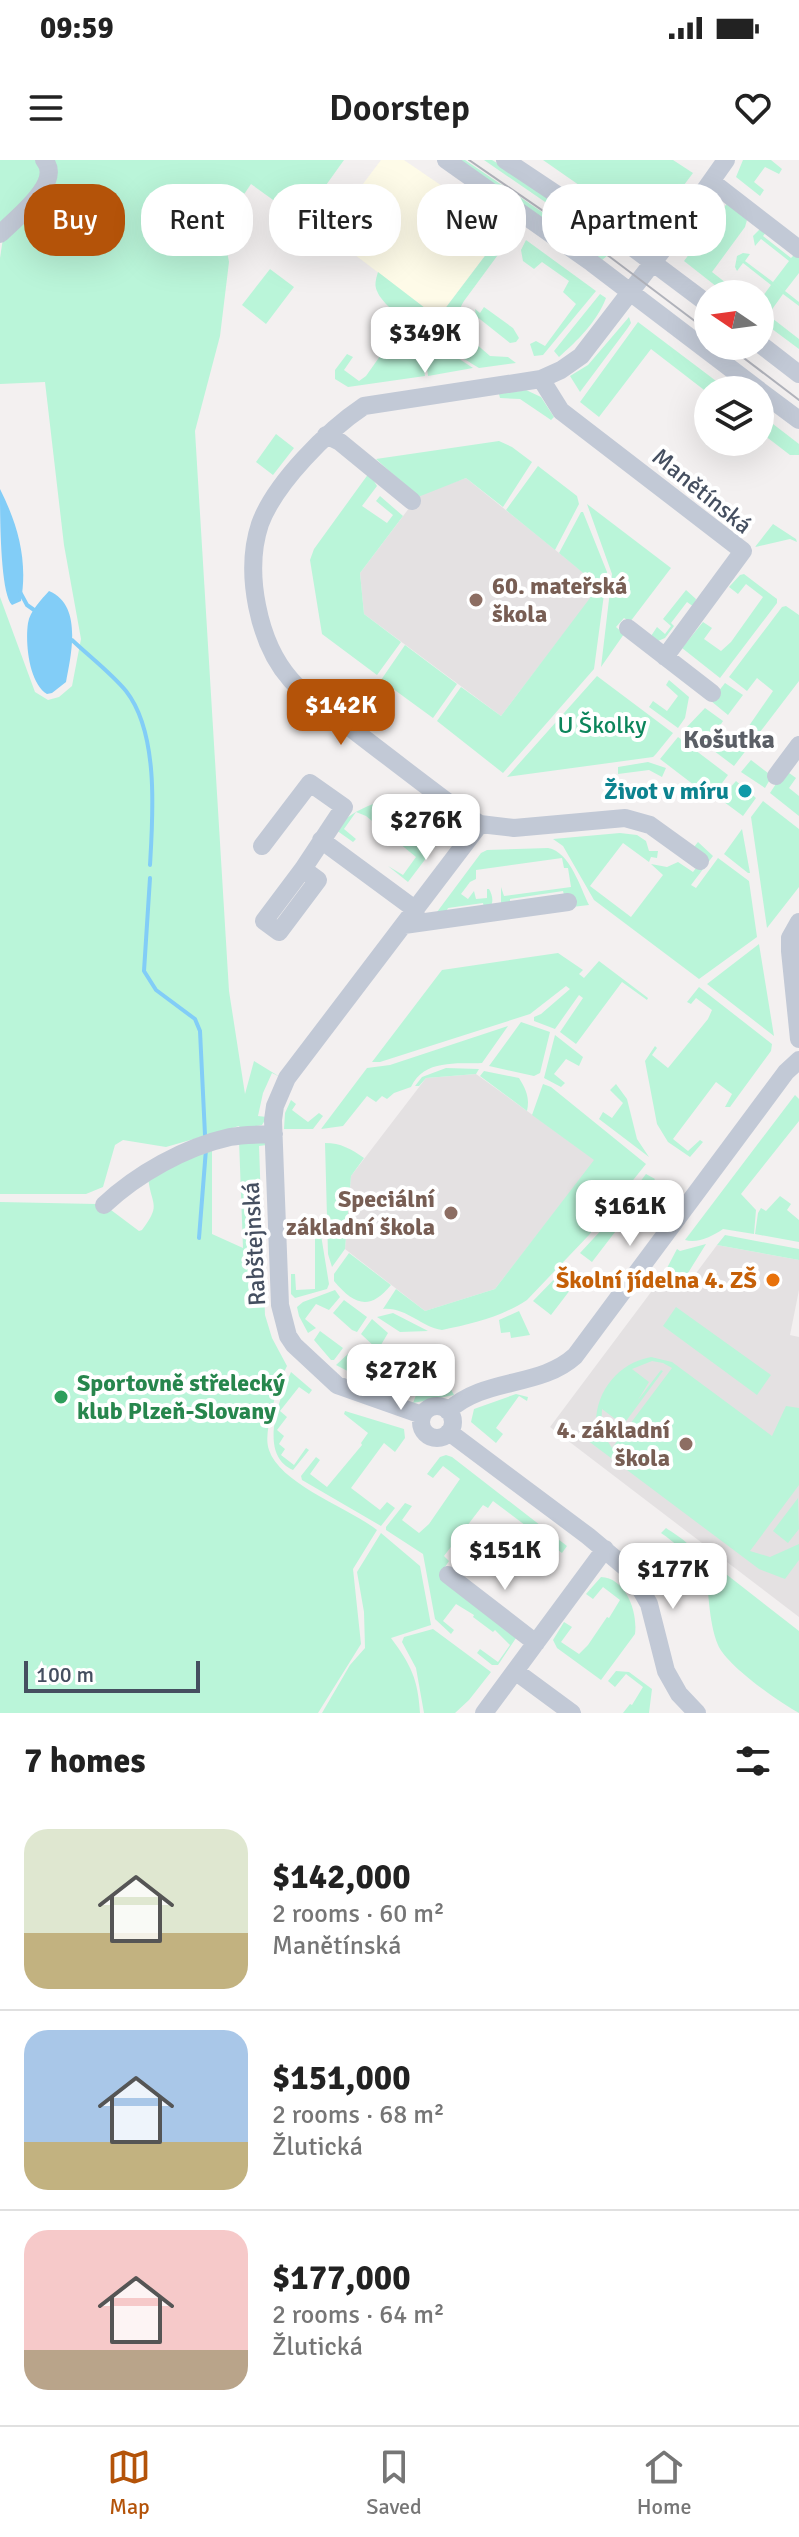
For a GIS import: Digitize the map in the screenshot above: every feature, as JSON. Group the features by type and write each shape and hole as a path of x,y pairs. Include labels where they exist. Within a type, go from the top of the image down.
{"street":[{"path":"0,234 38,196 50,177 49,165 44,160"},
{"path":"446,160 521,210 742,376"},
{"path":"505,160 551,188 694,294"},
{"path":"700,861 650,825 625,818 514,828 480,824 292,681 266,642 258,614 254,567 260,525 277,493 339,422 364,406 541,379 561,370 581,356 653,263 726,160"},
{"path":"712,182 799,249"},
{"path":"774,355 799,374"},
{"name":"Manětínská","path":"541,379 561,411 743,551 665,657"},
{"path":"774,401 799,420"},
{"path":"326,435 340,442 412,501"},
{"path":"628,628 712,693"},
{"path":"776,776 799,745"},
{"path":"262,846 310,783 344,807 303,869"},
{"name":"Rabštejnská","path":"422,1415 337,1385 288,1336 280,1305 275,1106 287,1078 480,824"},
{"path":"321,840 416,910"},
{"path":"404,925 568,902"},
{"path":"799,922 790,938 790,951 799,1039"},
{"path":"448,1411 467,1396 557,1369 575,1356 786,1072 799,1060"},
{"path":"104,1205 124,1186 200,1146 231,1137 274,1134"},
{"path":"433,1406 441,1406 448,1411 452,1421 449,1432 440,1437 429,1436 421,1427 422,1415 433,1406"},
{"path":"449,1432 631,1572 642,1587 652,1615 666,1671 679,1694 697,1713"},
{"path":"484,1713 605,1549"},
{"path":"448,1575 536,1643"},
{"path":"515,1671 572,1713"}],"shaded area":[{"path":"381,160 404,160 439,184 417,184 417,256 485,256 438,318 356,256 401,256 401,184 363,184"},
{"name":"60. mateřská škola","path":"466,478 600,586 501,716 364,614 360,573 419,495"},
{"name":"Speciální základní škola","path":"476,1074 595,1160 495,1289 425,1311 345,1249 351,1176 426,1078"},
{"name":"4. základní škola","path":"717,1245 799,1260 799,1290 790,1335 799,1337 799,1617 550,1427 660,1280 676,1289 682,1280 688,1284"}],"green space":[{"path":"0,160 344,160 327,184 269,184 269,197 253,184 141,184 141,256 228,256 229,262 220,336 195,431 229,991 245,1094 254,1061 280,1077 272,1073 263,1093 258,1116 267,1117 262,1125 241,1129 239,1126 166,1147 123,1140 115,1145 103,1187 86,1194 0,1194 0,597 35,692 48,700 59,697 72,686 81,639 64,545 45,382 0,384 0,258 5,225 0,228"},
{"path":"460,160 465,160 500,184 494,184"},
{"path":"484,160 492,160 542,190 542,200 526,189 526,184 519,184"},
{"path":"543,160 673,160 693,173 685,184 577,184"},
{"path":"743,160 771,160 782,169 779,174 765,167 754,182 764,190 760,196 736,177"},
{"path":"526,201 542,212 542,218 526,206"},
{"path":"728,202 747,220 726,253"},
{"path":"761,228 768,230 763,236 791,258 799,253 799,273 785,291 799,302 799,306 783,294 774,307 774,281 789,261 761,239 755,246 753,236"},
{"path":"526,240 542,252 542,256 548,256 596,291 543,355 534,356 530,344 536,341 545,346 576,304 563,292 569,281 542,262 534,269 523,261"},
{"path":"750,254 745,261 770,280 765,280 743,263 737,271 737,256"},
{"path":"485,256 497,256 464,301 459,314 460,322 467,336 490,356 508,357 516,363 479,368 407,322 383,301 376,289 378,272 438,318"},
{"path":"688,256 724,256 712,272 722,280 708,280 684,261"},
{"path":"270,269 294,287 266,324 242,305"},
{"path":"600,294 606,298 592,323 559,357 554,351"},
{"path":"484,307 513,328 519,338 516,342 510,343 476,316 475,309 480,313"},
{"path":"629,317 631,323 580,392 570,376 588,365"},
{"path":"774,320 799,339 799,349 774,330"},
{"path":"404,322 419,332 425,376 348,387 335,379 335,370 347,354 353,357 344,370 359,381 366,376"},
{"path":"638,322 709,376 694,376 694,382 651,349 599,417 580,402"},
{"path":"423,335 473,368 428,376"},
{"path":"526,390 541,397 554,417 551,420 520,399 500,398 499,394"},
{"path":"774,425 799,444 799,455 790,455 774,443"},
{"path":"276,434 294,448 273,475 256,462"},
{"path":"499,441 532,462 503,507 466,478 418,497 376,459"},
{"path":"538,466 577,496 579,504 555,550 506,510"},
{"path":"369,473 377,486 362,506 387,523 393,515 376,501 380,496 403,516 360,573 364,614 401,642 377,675 322,634 310,560 314,549"},
{"path":"587,504 671,568 630,622 624,618 616,627 624,634 601,667 612,574"},
{"path":"581,512 607,572 594,669 503,773 437,721 461,687 501,716 599,586 559,553"},
{"path":"773,524 797,542 790,539 755,547"},
{"path":"744,574 777,599 777,603 720,678 682,648 703,622 712,628 704,639 721,651 731,642 763,597 746,584 738,594 729,587"},
{"path":"686,590 696,599 694,607 687,602 671,623 674,626 665,638 658,641 651,636 657,627 665,634 671,626 663,619"},
{"path":"786,606 799,615 799,681 734,766 685,729 705,708 723,721 715,733 732,745 742,736 773,691 757,678 747,691 729,677 782,607"},
{"path":"405,645 457,684 433,718 381,680"},
{"name":"U Školky","path":"597,676 673,733 656,754 653,757 507,777"},
{"path":"669,680 689,697 685,718 678,728 649,707 653,701 667,711 678,696 666,685"},
{"path":"725,683 743,695 728,715 711,701"},
{"path":"678,737 728,775 711,798 660,759"},
{"path":"751,760 772,776 765,788 741,772"},
{"path":"648,762 666,768 662,777 649,770 618,774 618,767"},
{"path":"785,770 796,778 789,788 799,796 799,816 770,793"},
{"path":"736,781 756,798 743,816 720,799"},
{"path":"400,797 412,799 449,828 408,882 388,866 403,875 416,857 366,816 356,812"},
{"path":"763,801 799,829 799,887 767,928 751,817"},
{"path":"356,812 344,829 356,839 353,842 336,830"},
{"path":"742,829 750,873 724,854"},
{"path":"620,833 637,835 646,841 649,851 658,851 657,858 651,857 649,862 623,843 590,886 631,917 663,875 651,864 667,867 678,862 693,872 705,856 694,847 698,842 713,856 691,885 696,888 718,858 749,881 757,937 699,979 594,900 563,846 553,839"},
{"path":"548,848 556,851 568,863 589,905 572,907 563,891 510,899 510,907 501,906 501,887 504,896 571,887 568,868 564,868 562,858 476,870 476,879 461,894 468,899 474,891 476,899 487,898 489,889 492,902 488,910 485,912 483,903 448,908 443,918 437,912 481,853 487,850"},
{"path":"759,944 774,1036 707,984"},
{"path":"558,953 583,970 579,974 584,978 599,961 647,1000 622,982 576,1044 560,1032 583,998 579,995 555,1029 534,1021 534,1017 570,989 566,986 530,1014 372,1062 442,970"},
{"path":"699,987 772,1044 771,1051 730,1107 725,1107 732,1094 716,1082 673,1139 688,1151 700,1140 703,1142 690,1157 668,1142 657,1124 645,1061 655,1046 657,1048 652,1055 668,1068 708,1019 712,1010 696,998 691,1004 687,1002"},
{"path":"521,1022 550,1032 540,1073 534,1076 489,1066"},
{"path":"508,1026 482,1063 433,1067 417,1078 411,1087 387,1099 382,1096 376,1102 367,1096 343,1126 321,1129 367,1068 390,1065"},
{"path":"555,1035 583,1057 579,1066 566,1059 554,1074 565,1083 561,1087 544,1078"},
{"path":"446,1068 479,1069 476,1074 426,1078 415,1086 422,1077"},
{"path":"484,1071 519,1078 527,1094 527,1111 480,1076"},
{"path":"543,1084 551,1087 646,1164 589,1235 527,1300 517,1306 486,1319 442,1330 399,1311 383,1309 396,1289 425,1311 495,1289 594,1160 532,1115"},
{"path":"616,1084 627,1099 637,1139 649,1157 599,1119 603,1112 612,1118 623,1103 610,1090"},
{"path":"795,1095 799,1099 799,1121 741,1194 756,1210 754,1234 723,1229 700,1240 685,1240"},
{"path":"291,1100 296,1104 292,1110 308,1122 319,1113 323,1116 313,1129 284,1129 285,1113"},
{"path":"260,1137 267,1145 259,1146 265,1315 272,1338 287,1366 271,1413 268,1446 287,1474 377,1530 353,1569 361,1644 318,1713 0,1713 0,1202 96,1204 107,1207 139,1231 152,1214 154,1204 148,1177 212,1146 212,1234 243,1248 239,1140"},
{"path":"325,1143 346,1147 364,1158 351,1176 345,1249 332,1267 328,1254"},
{"path":"646,1174 655,1179 630,1212 623,1204"},
{"path":"780,1196 791,1204 787,1210 799,1220 799,1242 755,1234 761,1208 766,1211"},
{"path":"606,1225 615,1232 592,1262 580,1253"},
{"path":"315,1235 321,1235 329,1284 327,1289 295,1298 291,1294 291,1274 295,1274 296,1290 315,1289"},
{"path":"725,1235 799,1249 799,1260 717,1245"},
{"path":"706,1244 688,1273 676,1274 667,1268 677,1249 680,1251"},
{"path":"349,1253 391,1285 376,1299 355,1300 334,1281 334,1274"},
{"path":"563,1270 577,1281 551,1315 533,1301"},
{"path":"335,1290 340,1297 329,1310 316,1304 305,1319 316,1328 308,1333 297,1307"},
{"path":"344,1300 367,1317 357,1332 333,1313"},
{"path":"676,1307 771,1375 757,1395 663,1326"},
{"path":"519,1311 530,1335 511,1338 510,1332 501,1333 499,1320"},
{"path":"393,1313 428,1331 400,1332 377,1317"},
{"path":"372,1319 388,1333 378,1350 361,1334"},
{"path":"320,1331 343,1348 334,1360 314,1340"},
{"path":"349,1353 375,1373 374,1380 361,1378 336,1365"},
{"path":"651,1357 672,1362 772,1436 786,1406 799,1408 799,1485 750,1551 770,1557 799,1544 799,1560 785,1579 759,1569 579,1434 583,1428 598,1438 597,1411 607,1386 625,1367","holes":["652,1361 672,1368 612,1448 601,1431 602,1409 618,1421 610,1432 615,1436 663,1371 638,1400 649,1382 632,1369"]},
{"path":"291,1372 312,1390 309,1394 299,1387 280,1411 287,1417 277,1430 284,1436 279,1444 285,1449 281,1455 294,1465 306,1448 309,1450 293,1470 282,1462 274,1439 277,1410"},
{"path":"446,1380 454,1395 413,1403 421,1382"},
{"path":"516,1394 528,1397 527,1401 519,1396 496,1428 503,1434 496,1443 471,1422 474,1409"},
{"path":"345,1411 404,1429 405,1438 395,1452 384,1443 351,1488 380,1510 387,1502 395,1508 381,1526 302,1480 301,1476 316,1457 320,1460 310,1474 327,1487 362,1445 368,1433 344,1414"},
{"path":"446,1455 567,1546 562,1553 493,1501 488,1508 483,1505 444,1556 449,1561 439,1576 518,1635 498,1665 492,1665 477,1653 480,1649 498,1662 510,1645 495,1630 493,1632 456,1604 443,1621 454,1630 451,1634 435,1619 423,1554 386,1530 405,1503 412,1506 402,1520 419,1533 429,1524 460,1479 443,1466 433,1478 427,1474 440,1457"},
{"path":"798,1498 799,1529 788,1543 773,1531"},
{"path":"666,1528 690,1546 698,1562 691,1564 682,1550 661,1533"},
{"path":"381,1533 420,1566 431,1625 391,1638 412,1673 420,1713 322,1713 350,1665 365,1648 364,1612 357,1572"},
{"path":"708,1560 799,1631 799,1713 742,1673 723,1654 712,1626 705,1564"},
{"path":"601,1577 610,1579 624,1590 632,1607 635,1634 601,1680 557,1648 553,1640 564,1622 572,1627 561,1642 579,1654 609,1618 620,1600 603,1587 593,1599 586,1594"},
{"path":"433,1629 491,1672 455,1713 424,1713 416,1668 402,1642 404,1637"},
{"path":"616,1671 629,1672 652,1689 649,1713 623,1713 643,1687 626,1674 615,1687 608,1681"}],"water":[{"path":"0,489 12,516 22,557 21,601 12,605 3,570"},
{"path":"49,591 67,607 71,619 72,645 66,682 47,694 32,672 27,631 31,614"}],"waterway":[{"path":"20,592 27,605 37,612"},
{"path":"72,640 107,671 137,708 152,775 150,865"},
{"path":"150,878 144,971 156,990 195,1019 200,1031 205,1135"},
{"path":"199,1238 206,1149"}],"tram line":[{"path":"469,160 610,257 694,320"},
{"path":"746,360 799,400"}],"place":[{"name":"60. mateřská škola","path":"476,600"},
{"name":"Život v míru","path":"745,791"},
{"name":"Speciální základní škola","path":"451,1213"},
{"name":"Školní jídelna 4. ZŠ","path":"773,1280"},
{"name":"Sportovně střelecký klub Plzeň-Slovany","path":"61,1397"},
{"name":"4. základní škola","path":"686,1444"}],"district":[{"name":"Košutka","path":"729,740"}]}
